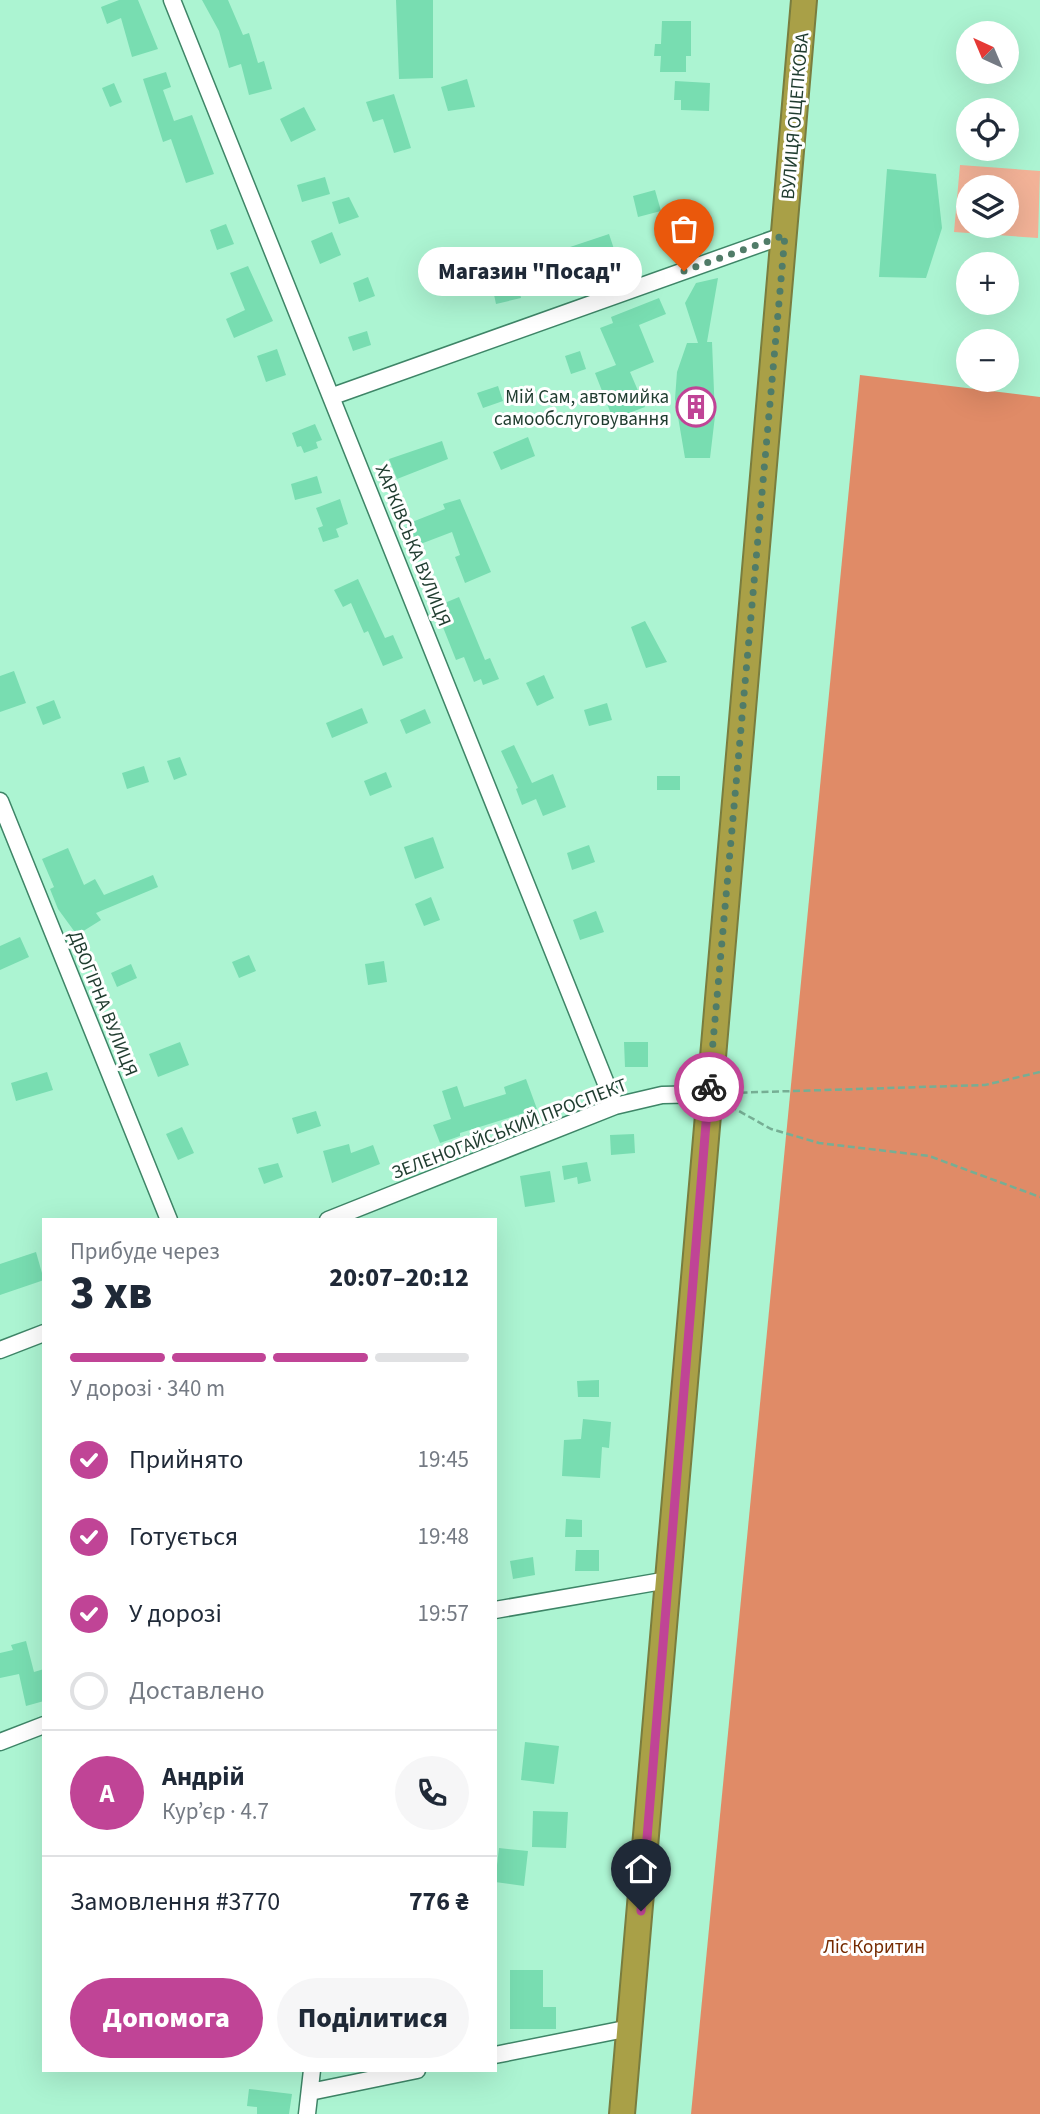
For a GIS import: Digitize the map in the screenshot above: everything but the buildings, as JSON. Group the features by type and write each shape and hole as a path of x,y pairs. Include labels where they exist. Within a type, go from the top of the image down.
{"highway":[{"name":"ВУЛИЦЯ ОЩЕПКОВА","path":"622,2114 804,0"}],"street":[{"name":"ХАРКІВСЬКА ВУЛИЦЯ","path":"172,0 333,396 615,1106"},
{"path":"333,396 785,235"},
{"name":"ДВОГІРНА ВУЛИЦЯ","path":"0,801 168,1218"},
{"name":"ЗЕЛЕНОГАЙСЬКИЙ ПРОСПЕКТ","path":"333,1218 615,1106 662,1095 709,1094"},
{"path":"0,1350 42,1334"},
{"path":"497,1610 668,1580"},
{"path":"0,1742 42,1726"},
{"path":"497,2055 630,2028"},
{"path":"307,2114 312,2072"},
{"path":"310,2092 407,2072"}],"path":[{"path":"709,1094 853,1087 985,1085 1040,1072"},
{"path":"709,1094 771,1129 819,1143 929,1156 1040,1197"}],"shaded area":[{"path":"960,165 1040,171 1038,238 1019,237 1019,175 959,175"}],"green space":[{"name":"Ліс Коритин","path":"860,375 956,387 956,392 999,392 1040,397 1040,2114 691,2114"}],"way so far":[{"path":"684,271 785,235 709,1087"}],"place":[{"name":"Магазин \"Посад\"","path":"684,271"},
{"name":"Мій Сам, автомийка самообслуговування","path":"696,407"}],"route":[{"path":"641,1911 709,1087"}]}
